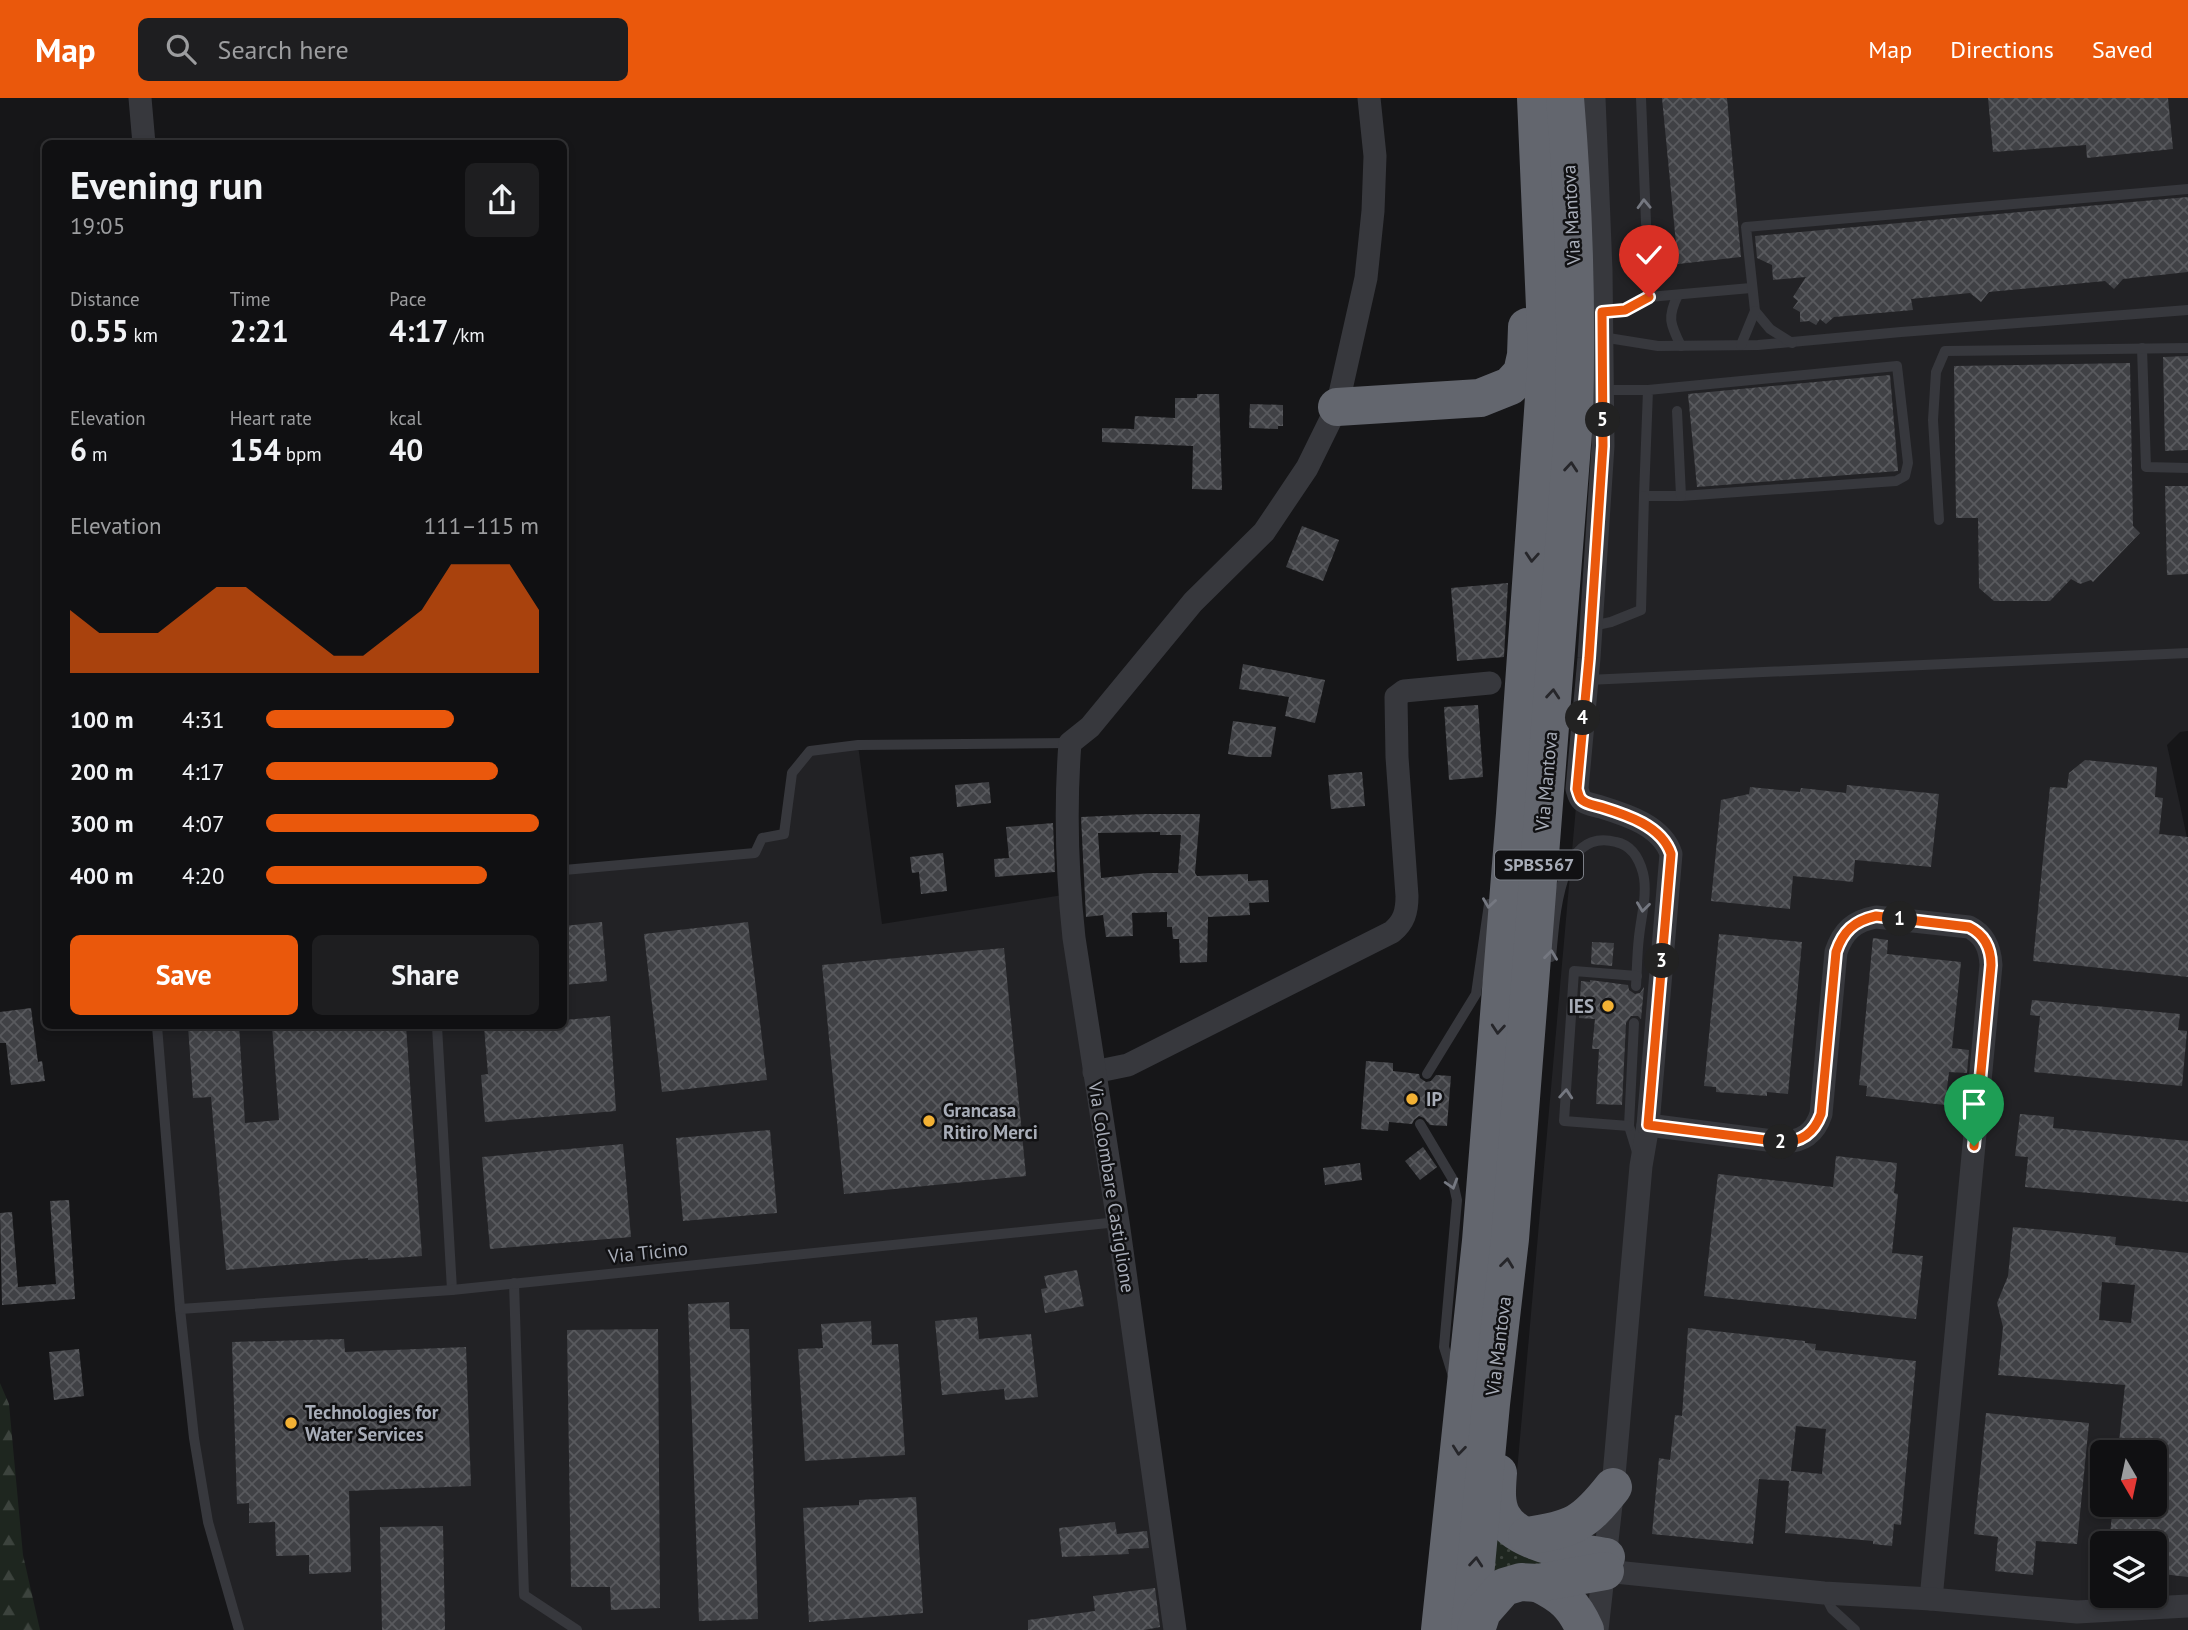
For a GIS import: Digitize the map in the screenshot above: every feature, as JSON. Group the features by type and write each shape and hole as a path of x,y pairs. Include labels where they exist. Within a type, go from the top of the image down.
{"highway":[{"name":"Via Mantova","path":"1470,1630 1481,1241 1515,814 1547,354 1536,98"},
{"name":"Via Mantova","path":"1440,1630 1477,1408 1510,1239 1574,419 1575,288 1565,98"},
{"path":"1337,407 1480,398 1510,386 1522,373 1526,355 1527,267 1541,176"},
{"path":"1480,398 1502,404 1518,414 1527,425 1536,499"},
{"path":"1477,1408 1499,1425 1497,1499 1502,1516 1512,1528 1538,1542 1605,1564"},
{"path":"1527,1536 1555,1532 1578,1524 1613,1487"},
{"path":"1476,1630 1482,1612 1504,1587 1521,1582 1538,1583 1605,1564"},
{"path":"1538,1583 1559,1593 1578,1614 1585,1630"}],"street":[{"path":"140,98 144,140"},
{"path":"1070,743 1090,727 1193,602 1264,532 1307,468 1337,407 1366,278 1373,211 1375,156 1369,98"},
{"path":"1594,98 1602,312 1603,446 1577,789 1579,798 1586,803 1623,814 1644,824 1668,843 1671,854 1639,1126 1641,1166 1613,1487 1597,1630"},
{"path":"1094,1072 1128,1065 1380,938 1400,925 1407,909 1408,896 1397,757 1396,697 1404,691 1490,683"},
{"name":"Via Colombare Castiglione","path":"1070,743 1067,783 1069,894 1175,1630"},
{"path":"1639,1126 1782,1142 1795,1142 1809,1135 1821,1114 1836,952 1848,928 1861,920 1876,916 1969,927 1979,932 1986,942 1991,954 1991,965 1931,1599"},
{"path":"1605,1564 1824,1593 2077,1612 2188,1606"}],"lane":[{"path":"1641,98 1649,297"},
{"path":"1792,343 1770,329 1755,311 1746,227 2188,188"},
{"path":"1602,312 1625,310 1649,297 1751,288"},
{"path":"1678,295 1670,310 1671,325 1681,346"},
{"path":"1602,338 1658,346 1792,343 2188,310"},
{"path":"1741,345 1755,311"},
{"path":"2142,348 2146,467 2188,468"},
{"path":"1939,520 1933,420 1936,372 1945,351 2188,348"},
{"path":"1602,390 1648,390 1898,366 1908,463 1905,476 1896,481 1681,496 1644,496"},
{"path":"1591,626 1611,622 1641,610 1648,390"},
{"path":"1677,411 1681,496"},
{"path":"1587,680 2188,653"},
{"path":"567,870 755,853 762,838 784,834 792,773 810,751 858,745 1070,743"},
{"path":"1499,858 1515,814"},
{"path":"1550,962 1558,894 1564,872 1585,846 1599,841 1626,845 1636,856 1643,874 1644,892 1636,981 1574,971 1564,1121 1639,1126 1634,1023"},
{"path":"1427,1074 1476,994 1490,897"},
{"path":"157,1029 180,1309 194,1438 208,1522 239,1630"},
{"path":"437,1029 452,1290"},
{"path":"1521,1093 1538,1029"},
{"path":"1420,1124 1452,1178 1457,1200 1444,1348 1477,1408"},
{"name":"Via Ticino","path":"180,1309 452,1290 1118,1222"},
{"path":"514,1283 524,1595 577,1630"},
{"path":"1824,1593 1832,1609 1856,1630"}],"shaded area":[{"path":"1594,98 2188,98 2188,731 2180,732 2167,745 2188,842 2188,1630 1493,1630 1512,1528 1592,626"},
{"path":"858,745 882,924 1069,894 1175,1630 239,1630 208,1522 194,1438 157,1029 567,1029 567,870 755,853 762,838 784,834 792,773 810,751"}],"green space":[{"path":"0,1383 9,1404 23,1555 40,1630 0,1630"},
{"path":"1491,1516 1574,1558 1495,1577"}],"building":[{"path":"1662,98 1727,98 1741,257 1678,264"},
{"path":"1988,98 2168,98 2173,149 2087,158 2086,145 1993,152"},
{"path":"2188,197 2188,272 2123,279 2114,289 2105,281 1989,292 1981,302 1970,293 1911,299 1913,310 1834,317 1826,324 1820,319 1816,325 1809,321 1800,322 1800,312 1793,308 1798,301 1793,297 1806,277 1773,280 1772,265 1757,258 1755,236"},
{"path":"2188,356 2188,450 2165,451 2163,357"},
{"path":"2130,363 2133,526 2140,533 2093,582 2091,580 2080,584 2071,579 2050,601 1994,601 1979,588 1978,518 1956,518 1954,366"},
{"path":"1890,375 1898,471 1697,487 1688,394"},
{"path":"1197,394 1219,394 1222,490 1192,489 1193,446 1102,442 1102,428 1134,429 1135,416 1175,418 1175,398 1197,398"},
{"path":"1250,404 1283,405 1283,426 1278,426 1278,429 1249,428"},
{"path":"2165,486 2188,486 2188,574 2167,575"},
{"path":"1302,526 1339,540 1323,581 1286,567"},
{"path":"1508,583 1504,657 1457,661 1451,588"},
{"path":"1243,664 1325,680 1315,723 1285,716 1289,697 1239,689"},
{"path":"1478,705 1483,777 1449,780 1444,707"},
{"path":"1233,721 1276,727 1271,757 1228,754"},
{"path":"2085,760 2157,767 2155,797 2163,798 2159,834 2188,837 2188,977 2033,961 2050,787 2067,788 2069,773"},
{"path":"1362,772 1365,806 1331,809 1328,775"},
{"path":"989,782 991,803 957,807 955,785"},
{"path":"1847,785 1939,794 1931,867 1855,860 1853,882 1793,876 1790,909 1711,901 1721,800 1749,794 1750,787 1800,792 1801,788 1846,793"},
{"path":"1200,814 1195,873 1197,876 1248,874 1248,881 1268,880 1269,902 1249,903 1250,915 1208,917 1207,962 1180,963 1179,939 1173,939 1172,927 1167,927 1167,912 1132,913 1133,936 1106,937 1103,915 1086,917 1081,817","holes":["1160,832 1160,835 1181,835 1178,873 1101,878 1098,833"]},
{"path":"1053,823 1055,872 995,877 994,859 1009,858 1006,827"},
{"path":"943,853 947,891 921,894 919,872 912,873 910,857"},
{"path":"602,922 607,981 567,985 567,926"},
{"path":"748,922 767,1080 662,1092 644,934"},
{"path":"1719,934 1802,942 1788,1094 1767,1092 1767,1096 1716,1092 1716,1087 1704,1086"},
{"path":"1873,938 1888,940 1887,954 1961,962 1952,1048 1969,1050 1967,1073 1949,1072 1945,1105 1866,1096 1867,1086 1859,1085"},
{"path":"1592,942 1614,943 1612,966 1591,964"},
{"path":"1004,948 1026,1176 844,1194 822,965"},
{"path":"1581,981 1628,985 1629,990 1635,994 1640,993 1644,987 1641,1019 1631,1016 1626,1023 1622,1105 1596,1104 1599,1049 1592,1049 1595,1019 1579,1018"},
{"path":"2032,1000 2180,1014 2178,1030 2187,1031 2182,1086 2034,1072 2040,1016 2030,1015"},
{"path":"31,1008 38,1062 42,1061 45,1081 11,1085 6,1043 0,1043 0,1012"},
{"path":"610,1016 616,1111 485,1122 481,1075 488,1074 484,1029 567,1029 567,1020"},
{"path":"188,1029 239,1029 245,1123 279,1120 272,1029 406,1029 422,1256 226,1270 211,1097 193,1098"},
{"path":"1366,1061 1393,1063 1393,1071 1419,1074 1426,1082 1436,1075 1451,1076 1447,1126 1430,1125 1419,1116 1412,1124 1389,1122 1388,1131 1361,1129"},
{"path":"2020,1114 2054,1117 2053,1128 2188,1141 2188,1202 2025,1187 2028,1157 2015,1156"},
{"path":"770,1130 777,1213 683,1221 676,1138"},
{"path":"623,1144 631,1237 490,1249 482,1157"},
{"path":"1423,1147 1437,1167 1420,1180 1405,1161"},
{"path":"1836,1156 1897,1163 1894,1193 1898,1194 1892,1253 1923,1256 1916,1319 1704,1296 1718,1174 1833,1187"},
{"path":"1360,1163 1362,1180 1325,1185 1323,1168"},
{"path":"69,1200 75,1299 2,1305 0,1213 12,1212 18,1287 56,1284 50,1201"},
{"path":"2013,1227 2116,1237 2115,1245 2188,1253 2188,1577 2167,1575 2167,1531 2110,1531 2112,1517 2167,1517 2167,1440 2119,1440 2125,1385 1998,1375 2003,1327 1997,1303 2008,1276","holes":["2102,1282 2135,1285 2131,1323 2099,1320"]},
{"path":"1077,1270 1084,1306 1045,1313 1041,1289 1047,1288 1044,1276"},
{"path":"729,1302 730,1329 749,1329 758,1619 699,1621 688,1304"},
{"path":"977,1317 979,1339 1031,1334 1038,1397 1005,1400 1004,1389 942,1395 935,1321"},
{"path":"871,1321 872,1345 898,1344 905,1455 805,1461 798,1349 823,1348 821,1324"},
{"path":"1688,1328 1805,1341 1816,1344 1815,1350 1916,1361 1901,1525 1894,1524 1892,1546 1873,1544 1873,1541 1785,1533 1789,1481 1759,1479 1753,1544 1652,1534 1659,1458 1670,1460 1675,1415 1682,1416","holes":["1796,1426 1826,1429 1822,1474 1791,1471"]},
{"path":"658,1329 660,1608 611,1610 610,1587 571,1587 567,1330"},
{"path":"344,1339 345,1352 466,1347 471,1486 349,1491 351,1572 309,1574 309,1555 276,1556 275,1522 249,1523 249,1503 237,1504 232,1342"},
{"path":"79,1349 84,1396 54,1400 49,1352"},
{"path":"1986,1413 2089,1423 2077,1544 2036,1541 2033,1575 1995,1571 1998,1537 1974,1534"},
{"path":"916,1497 923,1613 809,1622 803,1508 859,1505 859,1500"},
{"path":"1115,1522 1117,1534 1147,1531 1149,1548 1128,1549 1129,1554 1062,1557 1059,1528"},
{"path":"443,1526 445,1630 382,1630 380,1527"},
{"path":"1155,1588 1160,1627 1144,1630 1028,1630 1028,1620 1095,1611 1093,1596"}],"place":[{"name":"IES","path":"1608,1006"},
{"name":"IP","path":"1412,1099"},
{"name":"Grancasa Ritiro Merci","path":"929,1121"},
{"name":"Technologies for Water Services","path":"291,1423"}],"route":[{"path":"1649,297 1625,310 1602,312 1603,446 1577,789 1579,798 1586,803 1623,814 1644,824 1668,843 1671,854 1648,1125 1782,1142 1795,1142 1809,1135 1821,1114 1836,952 1848,928 1861,920 1876,916 1969,927 1979,932 1986,942 1991,954 1991,965 1974,1146"}]}
